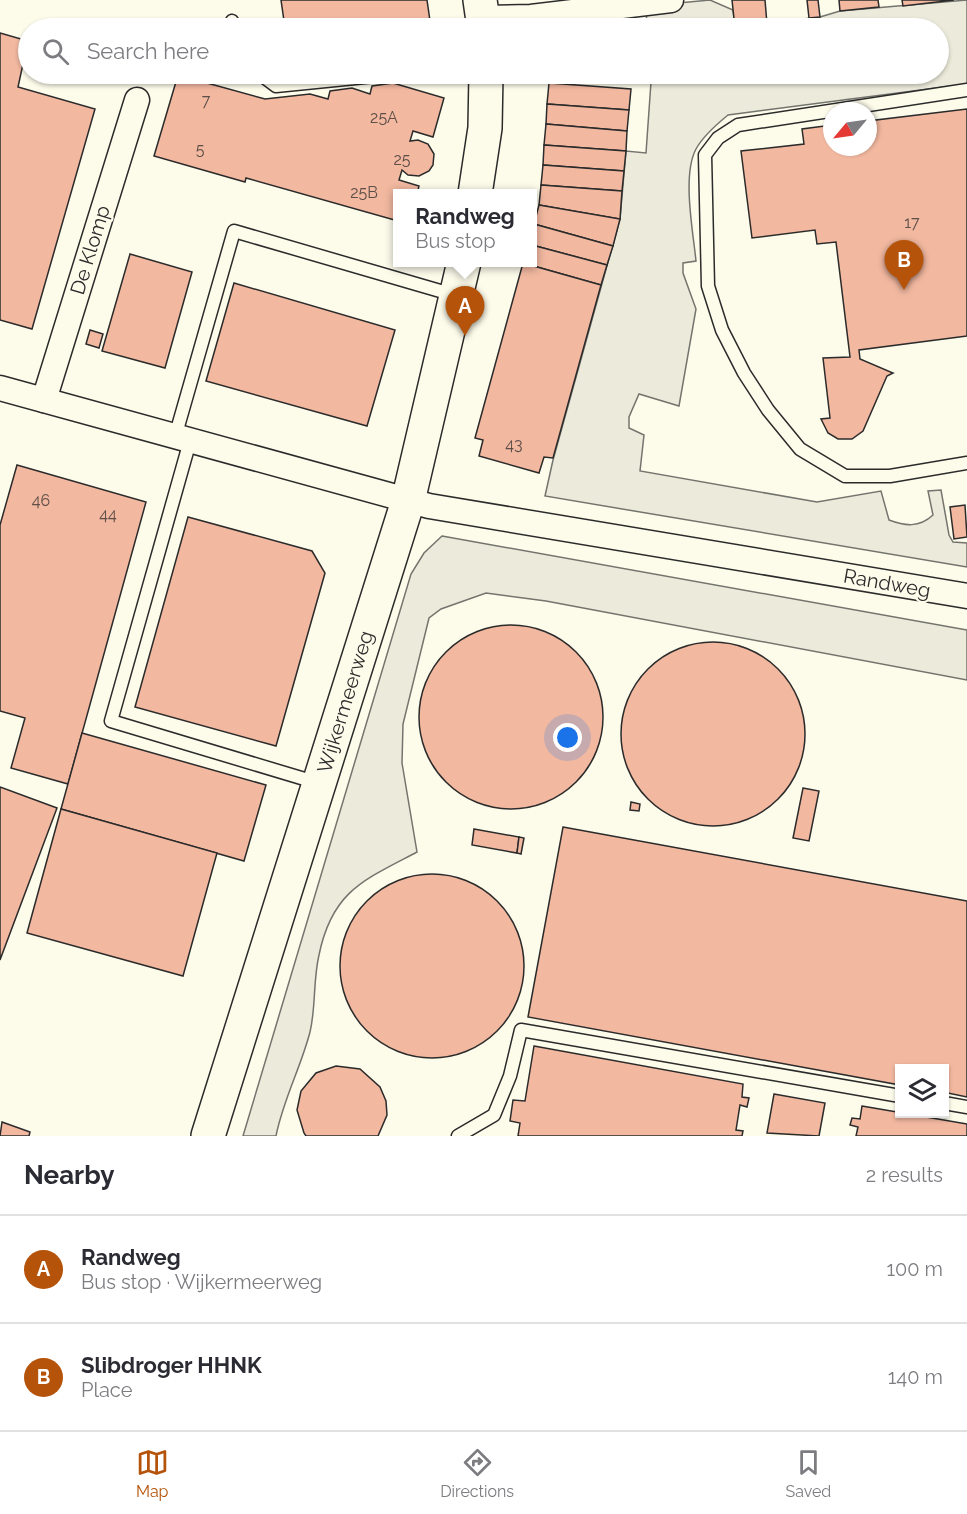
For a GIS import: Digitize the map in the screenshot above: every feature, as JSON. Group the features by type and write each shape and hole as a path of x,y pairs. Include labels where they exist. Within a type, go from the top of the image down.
{"main road":[{"path":"476,189 485,128 486,84"},
{"name":"Wijkermeerweg","path":"208,1136 408,501 463,267"}],"street":[{"path":"484,12 531,17 671,0"},
{"name":"De Klomp","path":"44,400 136,100"},
{"name":"Randweg","path":"0,388 408,501 967,597"}],"lane":[{"path":"273,84 276,86 296,84"},
{"path":"967,90 738,125 717,138 705,155 704,175 708,286 722,330 744,373 768,410 800,449 845,476 890,476 967,463"},
{"path":"319,784 111,721 234,231 458,296"},
{"path":"458,1136 494,1115 510,1076 521,1030 895,1095"},
{"path":"949,1104 967,1107"}],"shaded area":[{"path":"710,0 733,10 734,18 646,18 647,6"},
{"path":"967,0 967,84 728,115 702,139 692,160 690,173 690,204 696,261 683,263 683,273 696,309 679,406 639,394 629,417 629,428 644,435 640,471 817,502 881,491 889,520 901,524 917,524 933,515 928,491 941,490 949,535 953,542 967,543 967,567 545,496 620,219 626,151 646,153 651,84 949,84 949,18 812,18 840,11"},
{"path":"442,536 967,630 967,680 546,601 486,593 441,609 429,618 403,724 402,763 417,852 366,880 353,890 332,916 317,964 310,1032 276,1136 243,1136 411,574 424,553"}],"building":[{"path":"281,0 427,0 430,18 284,18"},
{"path":"732,0 765,0 766,18 734,18"},
{"path":"807,0 818,0 820,17 809,18"},
{"path":"839,0 878,0 879,7 840,11"},
{"path":"902,0 954,0 903,6"},
{"path":"609,15 609,18 585,18"},
{"path":"0,33 18,38 18,87 95,109 32,329 0,320"},
{"path":"175,84 211,84 265,99 310,94 328,99 330,91 352,88 370,94 372,86 396,84 444,98 433,137 413,131 410,141 418,140 428,144 434,154 433,165 429,171 419,176 408,175 402,170 399,180 419,186 418,189 393,189 393,220 246,178 245,182 154,156"},
{"path":"549,84 631,89 629,110 547,104"},
{"path":"547,104 629,110 627,131 546,124"},
{"path":"967,109 967,336 859,350 860,359 893,373 887,376 863,431 852,439 838,439 828,433 821,419 830,418 823,358 850,357 836,242 817,244 815,230 752,238 741,151 804,144 802,129 823,126 823,156 877,156 877,120"},
{"path":"546,124 627,131 626,151 544,145"},
{"path":"544,145 626,151 624,171 543,165"},
{"path":"543,165 624,171 622,191 541,185"},
{"path":"541,185 622,191 620,219 539,205"},
{"path":"539,205 620,219 613,246 537,225"},
{"path":"537,225 613,246 607,265 537,246"},
{"path":"537,246 607,265 601,285 537,267"},
{"path":"130,254 192,272 165,368 102,351"},
{"path":"522,267 537,267 601,285 553,458 544,457 539,473 479,456 483,440 475,438"},
{"path":"234,283 395,330 367,426 206,381"},
{"path":"90,330 103,334 99,348 86,344"},
{"path":"17,465 146,502 68,784 11,768 25,718 0,711 0,525"},
{"path":"965,505 967,537 954,539 950,507"},
{"path":"188,517 312,551 325,573 276,746 135,707"},
{"path":"511,625 546,632 562,640 576,652 588,666 596,682 603,717 596,752 588,768 576,782 562,794 546,802 511,809 476,802 460,794 446,782 434,768 426,752 419,717 426,682 434,666 446,652 460,640 476,632"},
{"path":"713,642 748,649 764,657 778,669 790,683 798,699 805,734 798,769 790,785 778,799 764,811 748,819 713,826 678,819 662,811 648,799 636,785 628,769 621,734 628,699 636,683 648,669 662,657 678,649"},
{"path":"82,733 266,785 244,861 61,809"},
{"path":"0,787 57,808 0,960"},
{"path":"803,788 819,791 809,841 793,838"},
{"path":"631,802 640,804 639,811 630,810"},
{"path":"61,809 217,853 183,976 27,933"},
{"path":"563,827 967,901 967,1097 949,1093 949,1064 895,1064 895,1084 528,1017"},
{"path":"474,829 519,837 517,853 472,845"},
{"path":"519,837 524,838 521,854 517,853"},
{"path":"432,874 467,881 483,889 497,901 509,915 517,931 524,966 517,1001 509,1017 497,1031 483,1043 467,1051 432,1058 397,1051 381,1043 367,1031 355,1017 347,1001 340,966 347,931 355,915 367,901 381,889 397,881"},
{"path":"534,1046 743,1084 742,1097 749,1098 747,1107 740,1105 736,1130 743,1131 742,1136 518,1136 520,1123 510,1121 513,1100 525,1101"},
{"path":"336,1066 360,1069 380,1087 386,1101 387,1115 378,1136 306,1136 304,1133 297,1110 301,1091 316,1073"},
{"path":"774,1094 825,1103 819,1136 767,1133"},
{"path":"862,1106 895,1112 895,1118 932,1118 967,1124 967,1136 856,1136 858,1127 850,1125 852,1118 860,1119"},
{"path":"2,1122 30,1132 29,1136 0,1136"}],"place":[{"name":"Slibdroger HHNK","path":"904,290"},
{"name":"Randweg","path":"465,336"}]}
